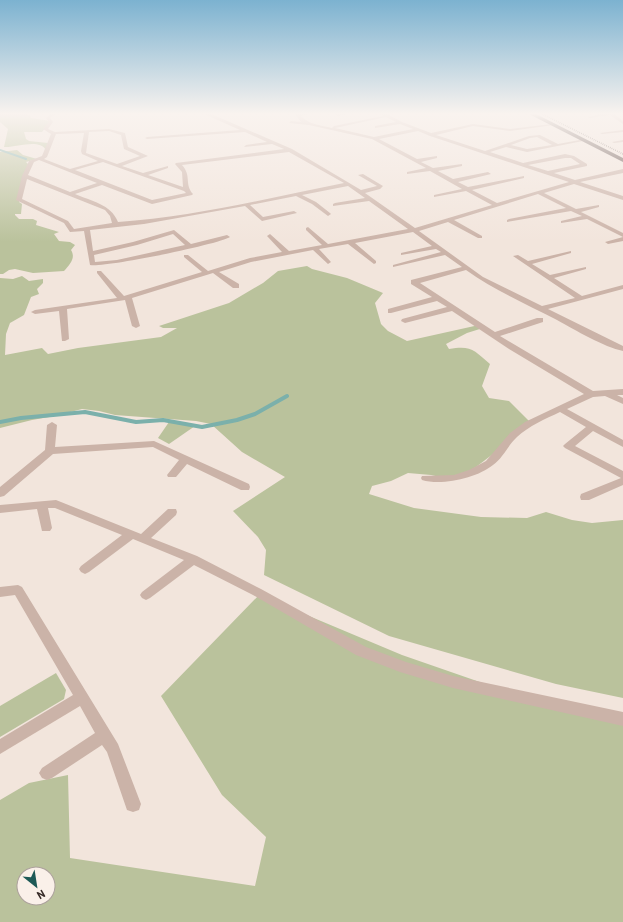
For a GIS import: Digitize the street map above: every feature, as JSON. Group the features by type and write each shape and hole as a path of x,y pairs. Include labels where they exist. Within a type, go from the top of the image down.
{"street":[{"path":"44,156 41,159 32,161 25,176 19,200 66,222 72,231 116,224 144,222 157,210 190,194 186,190 88,156"},
{"path":"116,166 145,156"},
{"path":"186,190 185,172 178,164 205,158 226,156"},
{"path":"300,156 371,199 467,268 495,285 541,310 623,349"},
{"path":"407,156 496,205"},
{"path":"499,156 623,198"},
{"path":"524,164 565,156"},
{"path":"548,173 585,165 572,157 565,156"},
{"path":"416,161 435,157"},
{"path":"41,159 102,183 157,210 246,204 348,184"},
{"path":"71,170 102,161"},
{"path":"409,173 460,165"},
{"path":"142,175 166,167"},
{"path":"35,312 125,299 250,260 414,230 574,182 623,171"},
{"path":"453,181 488,174"},
{"path":"360,192 378,188 380,186 361,175"},
{"path":"25,176 107,209 113,216 116,224"},
{"path":"461,186 436,193 468,190 522,177"},
{"path":"69,194 102,183"},
{"path":"540,193 623,235"},
{"path":"296,194 314,203 328,214"},
{"path":"335,205 371,199"},
{"path":"246,204 262,219 294,213"},
{"path":"509,221 523,220 597,206"},
{"path":"563,222 588,217"},
{"path":"450,220 480,236"},
{"path":"88,229 92,264 117,262 226,237"},
{"path":"308,229 327,246"},
{"path":"616,231 623,229"},
{"path":"91,254 135,244 174,232 190,246"},
{"path":"270,236 287,253"},
{"path":"608,242 623,239"},
{"path":"350,242 374,262"},
{"path":"403,254 437,247"},
{"path":"314,248 328,262"},
{"path":"527,263 569,252"},
{"path":"396,266 446,253"},
{"path":"186,256 236,286"},
{"path":"516,256 581,298"},
{"path":"467,268 414,282 494,335 591,394"},
{"path":"549,277 584,268"},
{"path":"99,272 125,299 136,326"},
{"path":"541,310 623,287"},
{"path":"391,311 438,298"},
{"path":"63,308 65,339"},
{"path":"405,321 453,308"},
{"path":"494,335 540,320"},
{"path":"426,478 454,478 473,472 490,463 513,435 528,424 591,394 623,392"},
{"path":"606,393 623,401"},
{"path":"559,408 623,444"},
{"path":"50,451 52,426"},
{"path":"592,427 568,446 623,475"},
{"path":"0,493 50,451 154,444 183,456 185,460 245,487"},
{"path":"172,475 185,460"},
{"path":"585,497 623,481"},
{"path":"0,509 56,504 193,559 257,592 361,650 405,668 453,682 623,719"},
{"path":"42,506 46,528"},
{"path":"86,569 172,512"},
{"path":"146,595 193,559"},
{"path":"0,592 18,590 81,698 113,749 133,804"},
{"path":"0,747 81,698"},
{"path":"47,773 105,736"}],"green space":[{"path":"0,156 27,156 37,159 26,162 30,166 19,202 22,204 21,214 15,215 19,219 33,219 37,221 36,225 59,232 54,234 59,241 70,242 75,245 71,250 73,258 64,271 33,273 15,269 0,274"},
{"path":"307,266 312,269 347,278 383,293 375,303 381,324 388,331 407,341 479,325 483,328 467,333 446,344 449,349 467,348 472,350 490,364 482,386 489,398 509,401 532,424 476,467 454,480 431,475 408,473 391,481 372,486 369,494 414,508 481,517 527,518 546,512 572,520 592,523 623,520 623,698 556,684 389,636 264,575 266,550 258,537 233,511 285,477 242,452 211,424 196,421 115,415 82,409 0,428 0,278 13,279 22,276 29,281 43,279 43,283 37,289 39,294 31,297 24,315 10,323 6,334 5,355 42,348 48,354 78,348 161,337 177,328 163,328 159,326 229,303 263,283 278,271"},
{"path":"169,422 195,426 169,444 158,438"},
{"path":"259,595 402,655 517,695 623,718 623,922 0,922 0,800 29,783 68,775 70,858 255,886 266,837 222,795 161,696"},
{"path":"56,673 66,690 64,699 0,737 0,706"}],"waterway":[{"path":"17,156 26,159"},
{"path":"0,422 21,418 85,412 136,422 163,420 202,427 237,420 255,414 287,396"}]}
